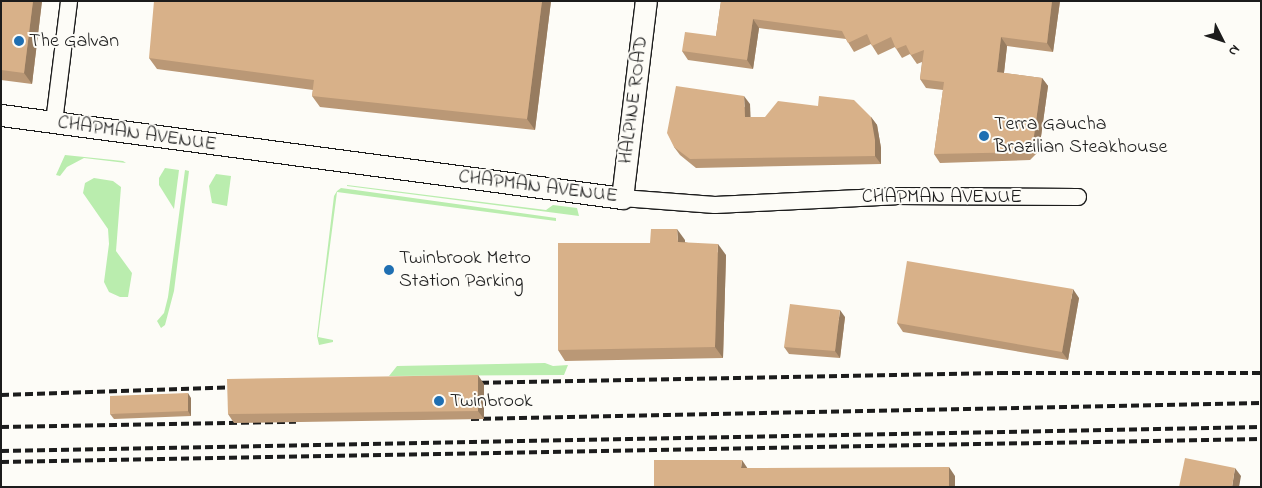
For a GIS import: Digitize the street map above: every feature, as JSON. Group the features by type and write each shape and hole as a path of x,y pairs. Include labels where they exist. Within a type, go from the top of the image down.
{"street":[{"path":"54,122 70,1"},
{"name":"HALPINE ROAD","path":"622,198 646,1"},
{"name":"CHAPMAN AVENUE","path":"1,115 214,145 622,198 715,205 896,196 1078,197"}],"green space":[{"path":"65,155 123,161 126,163 84,158 67,167 60,176 56,175"},
{"path":"165,168 179,170 174,209 159,185 159,178"},
{"path":"185,170 189,171 174,291 165,325 161,328 157,321 164,313 168,297"},
{"path":"216,174 231,176 227,206 212,203 209,186"},
{"path":"94,178 113,181 121,187 116,251 132,273 128,297 120,297 109,292 104,282 109,244 108,229 83,193 85,183"},
{"path":"347,186 546,210 553,205 577,208 579,216"},
{"path":"341,188 556,218 556,221 337,192 318,337 333,340 333,342 319,345 317,336 334,196 337,191"},
{"path":"545,363 553,366 568,365 564,375 389,376 397,366"}],"building":[{"name":"The Galvan","path":"1,1 33,1 24,73 1,70"},
{"path":"154,1 542,1 527,119 312,96 314,80 149,58"},
{"path":"721,1 1052,1 1047,43 1001,37 997,72 1042,78 1033,143 1024,152 934,154 944,82 920,79 924,50 911,55 906,45 896,49 891,37 872,46 867,34 848,43 842,31 753,19 747,60 682,51 685,32 716,36"},
{"path":"676,86 744,96 745,117 765,117 778,101 818,106 819,96 854,100 871,117 875,140 875,156 690,159 674,147 667,133"},
{"path":"651,229 677,229 678,242 718,244 715,347 558,350 558,243 650,243"},
{"path":"907,261 1073,289 1062,352 897,323"},
{"path":"790,304 840,310 835,351 784,347"},
{"path":"478,375 478,411 228,414 227,379"},
{"path":"188,393 188,411 110,414 110,396"},
{"path":"1185,458 1235,468 1232,487 1179,487"},
{"path":"654,460 742,460 741,468 949,467 949,487 654,487"}],"railway":[{"path":"469,383 1000,373 1261,373"},
{"path":"1,395 241,387"},
{"path":"471,419 1261,403"},
{"path":"1,427 296,422"},
{"path":"1,451 1261,427"},
{"path":"1,462 1261,439"}],"place":[{"name":"The Galvan","path":"19,41"},
{"name":"Terra Gaucha Brazilian Steakhouse","path":"984,136"},
{"name":"Twinbrook Metro Station Parking","path":"389,270"},
{"name":"Twinbrook","path":"439,401"}]}
